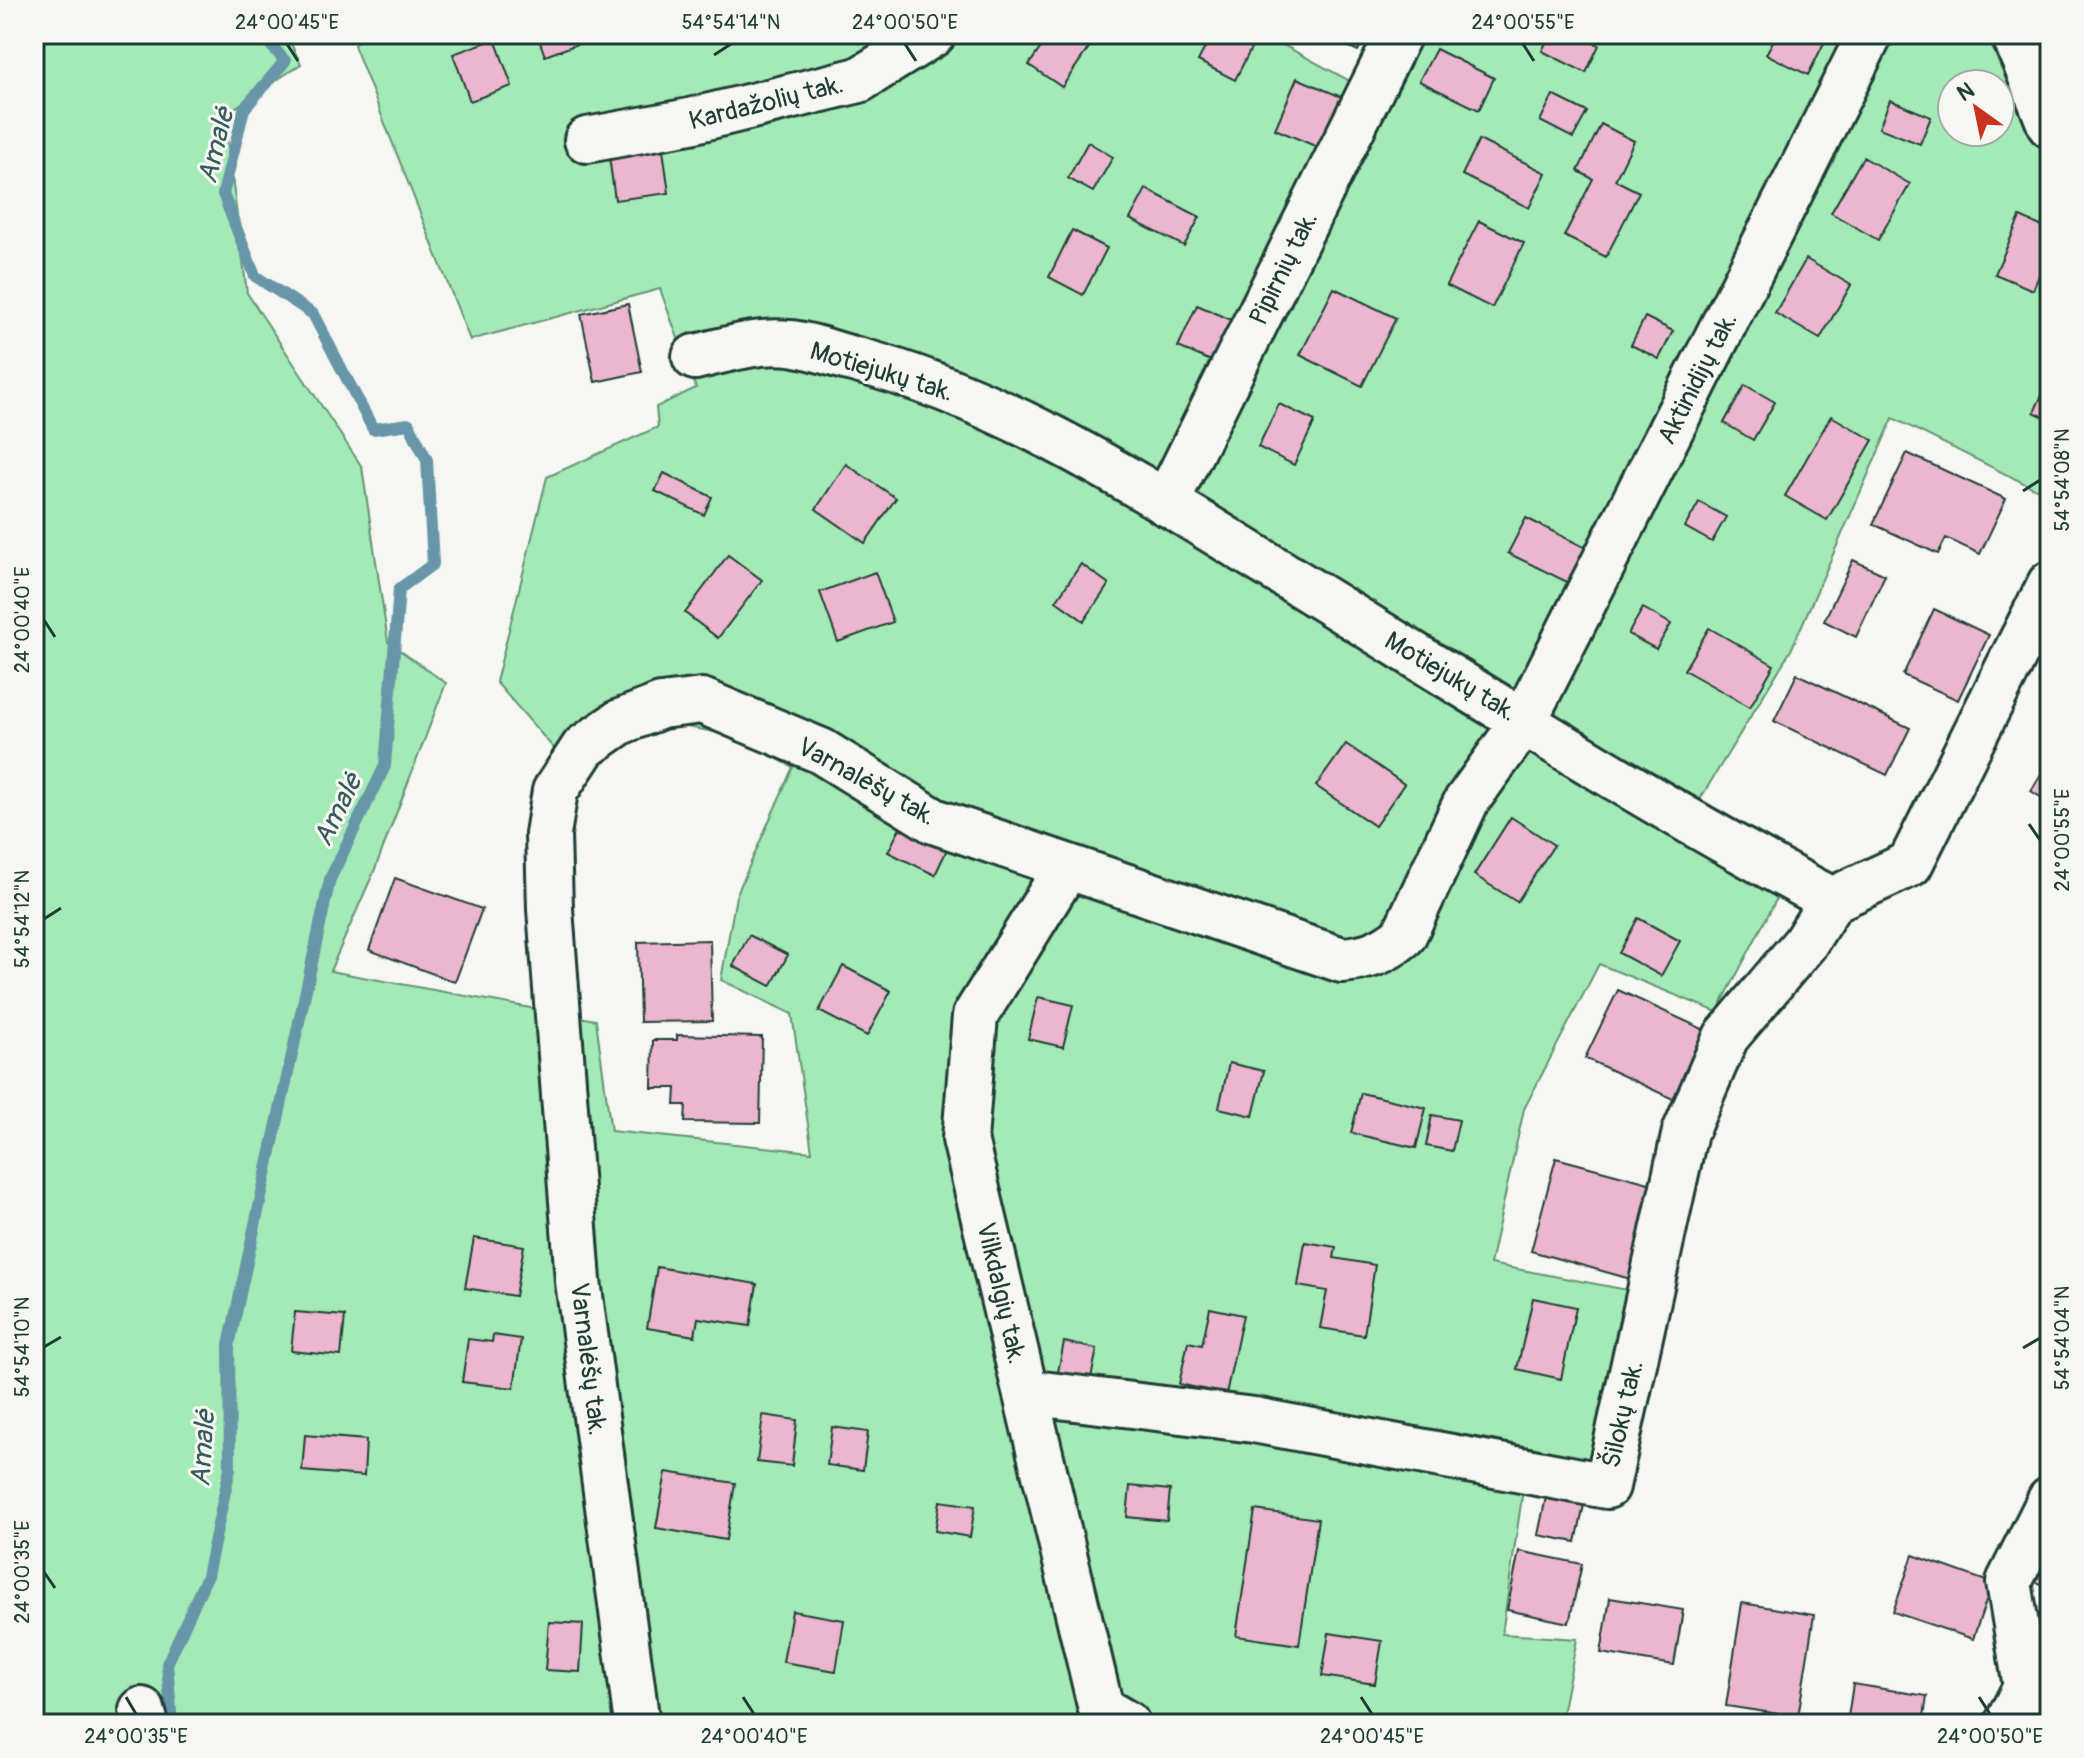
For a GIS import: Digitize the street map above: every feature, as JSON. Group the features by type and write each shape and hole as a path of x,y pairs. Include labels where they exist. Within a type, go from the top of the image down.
{"street":[{"name":"Kardažolių tak.","path":"587,140 690,121 859,80 933,34"},
{"name":"Pipirnių tak.","path":"1166,503 1399,34"},
{"name":"Aktinidijų tak.","path":"1524,721 1870,34"},
{"path":"2014,34 2050,125"},
{"name":"Motiejukų tak.","path":"695,357 758,342 791,343 891,369 955,392 1046,436 1166,503 1524,721 1832,900"},
{"path":"1832,900 1910,864 2050,584"},
{"name":"Varnalėšų tak.","path":"637,1724 578,1281 550,909 548,834 555,791 584,747 620,722 661,706 702,701 821,751 934,821 1342,960 1365,959 1386,950 1404,935 1466,802 1524,721"},
{"name":"Vilkdalgių tak.","path":"1067,867 975,1016 965,1139 1101,1709 1127,1724"},
{"name":"Šilokų tak.","path":"1026,1392 1254,1420 1607,1486 1685,1132 1726,1037 1805,943 1832,900"},
{"path":"2007,1724 2026,1687 2009,1582 2050,1500"}],"green space":[{"path":"34,34 286,34 301,64 224,115 247,293 362,467 388,642 446,683 375,869 330,971 596,1020 611,1131 812,1152 792,1014 721,980 736,896 793,767 732,735 675,725 556,751 496,682 547,477 658,427 656,407 696,388 660,289 470,340 354,45 363,34 1263,34 1370,92 1399,34 1986,34 2001,68 1936,68 1936,148 2016,148 2016,102 2034,142 2050,116 2050,496 1893,418 1791,650 1688,819 1788,877 1717,1012 1599,964 1524,1109 1490,1264 1649,1294 1607,1486 1526,1469 1502,1634 1577,1639 1560,1724 34,1724"}],"building":[{"path":"537,34 605,34 545,56"},
{"path":"1050,34 1098,34 1062,87 1029,65"},
{"path":"1212,34 1246,34 1256,39 1235,80 1198,61"},
{"path":"1322,34 1366,34 1358,51"},
{"path":"1550,34 1576,34 1599,45 1586,73 1542,51"},
{"path":"1777,34 1812,34 1825,41 1808,75 1766,54"},
{"path":"495,39 512,86 470,101 453,54"},
{"path":"1436,49 1494,78 1479,110 1419,81"},
{"path":"1297,78 1351,101 1329,152 1275,129"},
{"path":"1553,95 1587,112 1573,138 1540,121"},
{"path":"1890,100 1931,117 1920,144 1879,128"},
{"path":"1601,124 1634,141 1615,180 1639,192 1606,257 1564,236 1593,179 1578,171"},
{"path":"1479,140 1546,173 1529,208 1462,175"},
{"path":"662,142 669,193 615,200 608,149"},
{"path":"1088,142 1113,157 1093,192 1068,178"},
{"path":"1863,157 1910,184 1878,240 1831,213"},
{"path":"1146,189 1200,217 1184,246 1130,219"},
{"path":"2020,217 2050,230 2050,249 2033,290 1995,274"},
{"path":"1479,221 1524,243 1492,308 1446,285"},
{"path":"1072,230 1107,248 1083,295 1049,277"},
{"path":"1806,259 1851,285 1820,339 1775,313"},
{"path":"1334,288 1396,318 1362,386 1300,355"},
{"path":"628,304 642,372 595,382 581,314"},
{"path":"1197,305 1243,325 1225,367 1178,347"},
{"path":"1645,317 1673,331 1659,359 1631,345"},
{"path":"1745,385 1775,402 1753,440 1724,423"},
{"path":"2044,391 2050,394 2050,420 2034,412"},
{"path":"1279,404 1315,421 1294,465 1258,447"},
{"path":"1831,416 1873,440 1827,520 1785,496"},
{"path":"1907,453 2006,499 1980,554 1946,538 1938,554 1873,524"},
{"path":"846,464 896,498 865,543 816,509"},
{"path":"664,473 712,497 704,515 655,491"},
{"path":"1699,502 1726,517 1712,542 1685,527"},
{"path":"1526,518 1586,548 1569,583 1508,553"},
{"path":"728,555 762,580 718,638 685,613"},
{"path":"1853,560 1885,575 1856,637 1824,621"},
{"path":"1081,564 1109,584 1084,621 1056,601"},
{"path":"875,572 893,622 838,642 820,592"},
{"path":"1643,608 1671,624 1656,649 1628,634"},
{"path":"1934,609 1989,635 1958,700 1903,675"},
{"path":"1709,628 1774,665 1750,707 1684,670"},
{"path":"1797,674 1910,728 1887,775 1774,721"},
{"path":"1346,744 1404,784 1375,826 1316,786"},
{"path":"2050,759 2050,803 2031,791"},
{"path":"1511,817 1554,845 1517,902 1474,875"},
{"path":"905,818 951,841 935,875 888,852"},
{"path":"395,878 482,909 455,982 369,950"},
{"path":"1638,918 1680,941 1661,976 1619,953"},
{"path":"749,935 788,955 771,986 733,966"},
{"path":"710,940 712,1021 640,1022 638,942"},
{"path":"843,966 891,991 867,1036 819,1011"},
{"path":"1618,990 1707,1031 1675,1100 1585,1058"},
{"path":"1038,997 1073,1005 1063,1047 1028,1039"},
{"path":"677,1035 762,1037 760,1123 685,1122 686,1105 675,1105 676,1088 652,1088 653,1040 677,1040"},
{"path":"1229,1063 1264,1071 1253,1116 1219,1108"},
{"path":"1361,1093 1426,1108 1416,1148 1351,1133"},
{"path":"1432,1115 1459,1120 1452,1151 1426,1146"},
{"path":"1556,1158 1660,1186 1634,1280 1531,1251"},
{"path":"474,1238 524,1246 515,1296 465,1288"},
{"path":"1305,1242 1336,1247 1334,1258 1375,1265 1364,1335 1320,1328 1327,1291 1298,1286"},
{"path":"657,1267 757,1284 750,1326 698,1318 695,1336 647,1328"},
{"path":"1533,1298 1576,1307 1561,1379 1517,1369"},
{"path":"1210,1308 1243,1315 1226,1394 1179,1384 1188,1342 1202,1345"},
{"path":"295,1312 345,1316 341,1356 291,1351"},
{"path":"493,1335 521,1339 514,1388 462,1382 468,1339 492,1342"},
{"path":"1064,1342 1097,1349 1090,1383 1057,1377"},
{"path":"763,1415 797,1420 792,1466 757,1462"},
{"path":"832,1427 868,1432 863,1470 827,1465"},
{"path":"305,1435 366,1440 364,1476 302,1471"},
{"path":"666,1472 735,1483 726,1540 656,1528"},
{"path":"1130,1486 1170,1490 1167,1521 1127,1517"},
{"path":"1546,1497 1584,1505 1576,1542 1538,1535"},
{"path":"940,1501 975,1506 970,1537 935,1531"},
{"path":"1255,1510 1318,1519 1299,1645 1236,1636"},
{"path":"2050,1533 2050,1587 2033,1581"},
{"path":"1519,1551 1582,1564 1569,1623 1507,1610"},
{"path":"1913,1555 1992,1583 1973,1639 1893,1612"},
{"path":"1610,1598 1683,1610 1674,1665 1601,1653"},
{"path":"1742,1603 1814,1615 1798,1717 1726,1706"},
{"path":"792,1611 844,1620 836,1671 783,1662"},
{"path":"549,1622 583,1624 580,1672 545,1670"},
{"path":"1329,1633 1382,1641 1375,1684 1322,1676"},
{"path":"1853,1684 1927,1696 1923,1724 1847,1724"},
{"path":"855,1717 896,1724 854,1724"}],"waterway":[{"name":"Amalė","path":"172,1724 167,1664 207,1576 230,1468 229,1345 330,879 385,766 399,589 433,564 427,460 409,424 373,429 313,314 255,276 223,194 244,109 285,61 261,34"}]}
